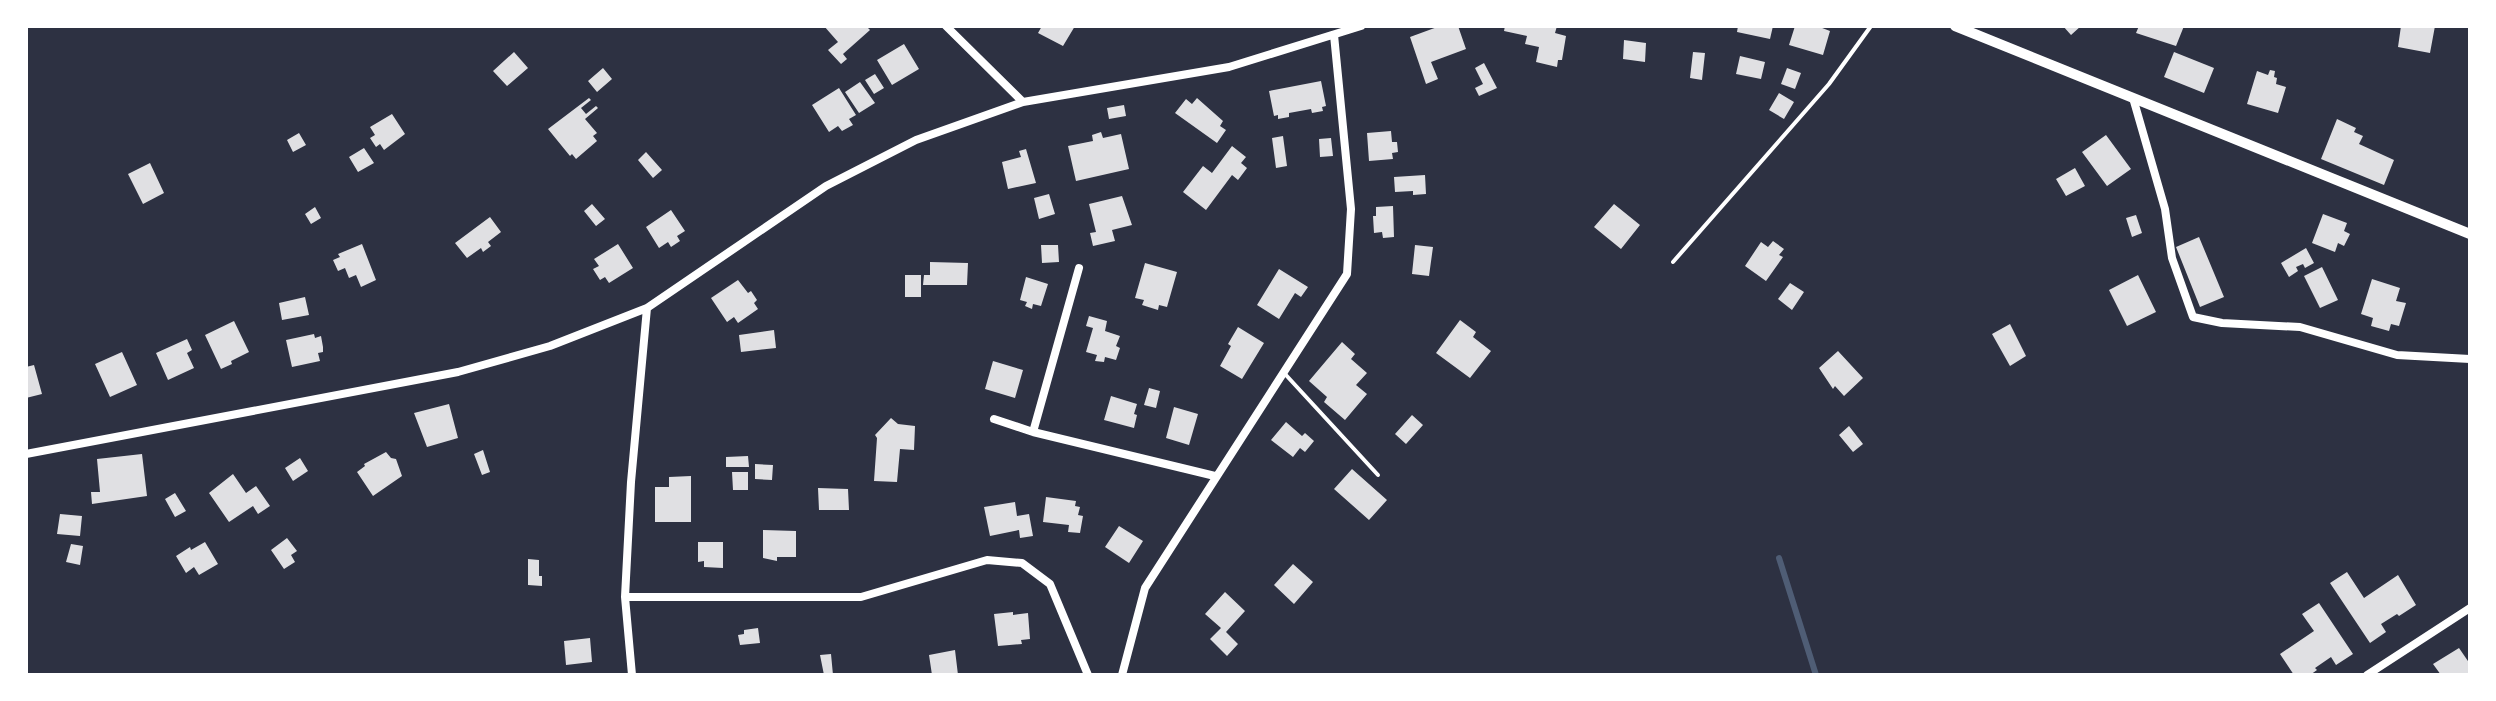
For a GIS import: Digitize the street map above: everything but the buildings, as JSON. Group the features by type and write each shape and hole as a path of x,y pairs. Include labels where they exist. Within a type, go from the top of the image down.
{"street":[{"path":"946,26 1023,102"},
{"path":"26,454 458,372 550,346 647,308 826,186 916,140 1023,102 1229,67 1361,26"},
{"path":"1955,26 2470,234"},
{"path":"1122,675 1145,588 1347,274 1351,209 1334,35"},
{"path":"2133,98 2165,209 2172,258 2193,317 2222,323 2300,327 2397,355 2470,359"},
{"path":"1033,432 1079,268"},
{"path":"632,675 625,597 631,482 647,308"},
{"path":"994,419 1033,432 1215,476"},
{"path":"625,597 861,597 987,560 1022,563 1050,584 1088,675"},
{"path":"2367,675 2470,608"}],"lane":[{"path":"1283,373 1378,475"}],"path":[{"path":"1673,262 1829,84 1871,26"}],"waterway":[{"path":"1779,558 1816,675"}]}
